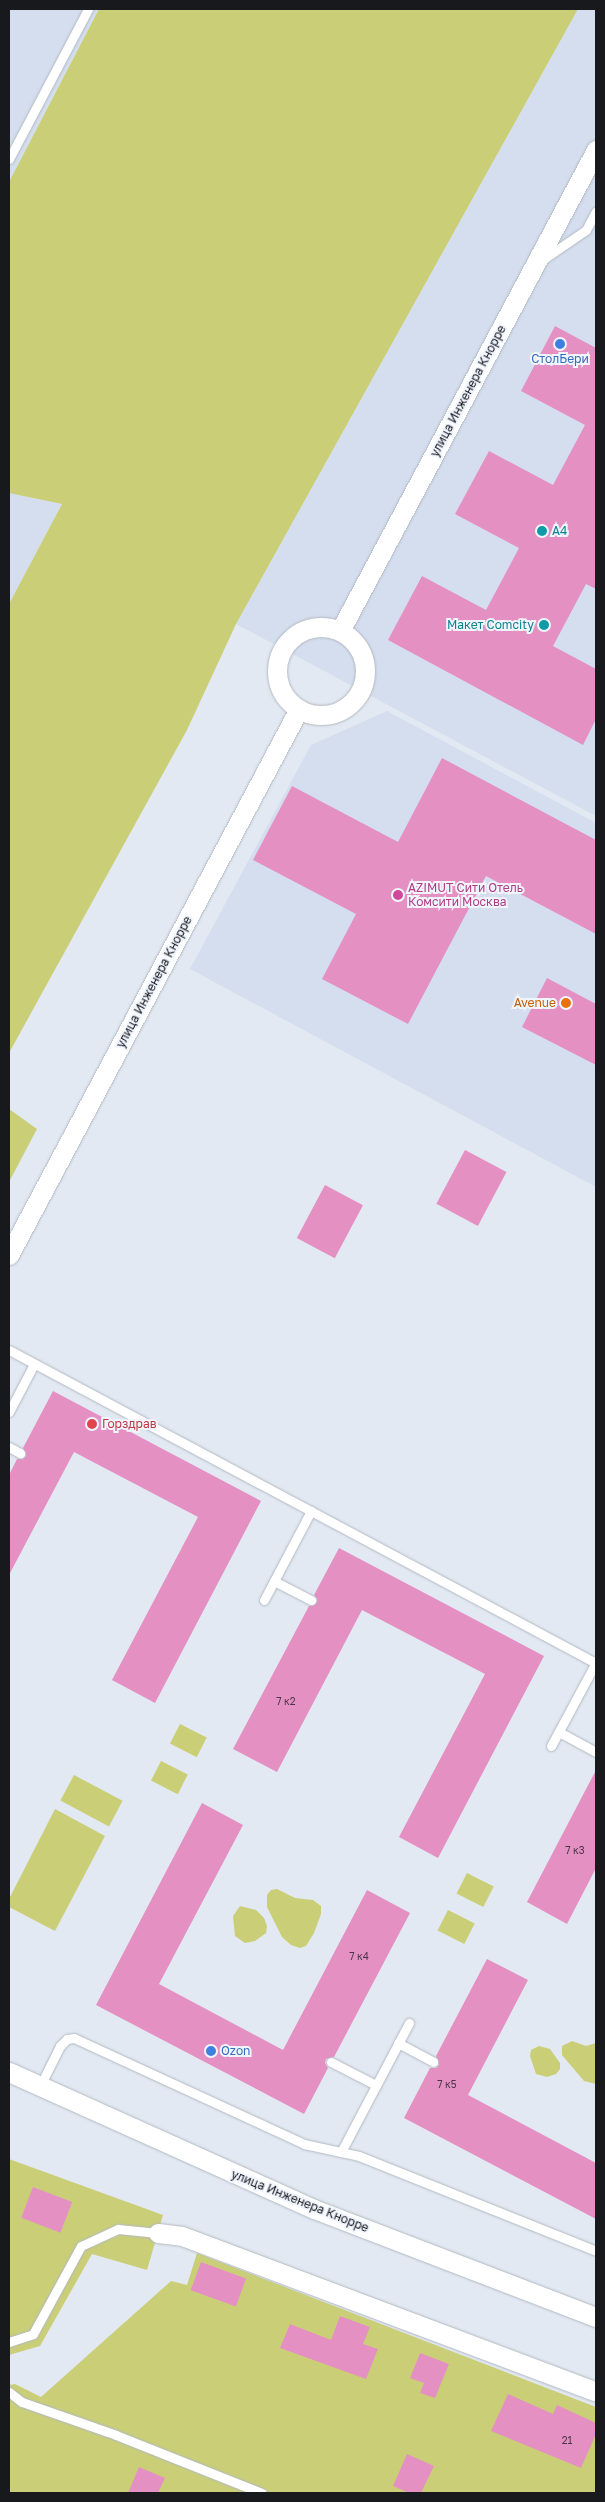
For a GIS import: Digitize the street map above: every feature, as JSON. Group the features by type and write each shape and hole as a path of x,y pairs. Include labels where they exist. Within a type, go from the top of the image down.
{"street":[{"name":"улица Инженера Кнорре","path":"340,631 596,150"},
{"path":"313,627 327,627 340,631 352,640 361,653 365,668 364,683 357,696 346,707 332,714 316,715 299,709 282,692 277,679 277,665 281,652 289,640 300,632 313,627"},
{"name":"улица Инженера Кнорре","path":"9,1256 299,709"},
{"name":"улица Инженера Кнорре","path":"9,2072 314,2209 596,2318"},
{"path":"158,2233 182,2236 596,2392"}],"lane":[{"path":"9,159 88,9"},
{"path":"536,264 586,230 596,211"},
{"path":"9,1350 596,1663 551,1746"},
{"path":"9,1412 34,1364"},
{"path":"9,1447 20,1453"},
{"path":"264,1600 311,1511"},
{"path":"274,1581 311,1600"},
{"path":"559,1732 596,1752"},
{"path":"341,2152 409,2023"},
{"path":"40,2086 60,2046 67,2039 74,2038 304,2144 359,2156 596,2251"},
{"path":"398,2043 433,2062"},
{"path":"331,2062 376,2085"},
{"path":"9,2342 33,2334 81,2246 118,2229 158,2233"},
{"path":"9,2392 22,2402 116,2435 262,2493"}],"shaded area":[{"path":"9,9 99,9 9,182"},
{"path":"578,9 596,9 596,816 236,624"},
{"path":"9,493 62,504 9,604"},
{"path":"387,711 596,823 596,1187 190,969 311,745"}],"green space":[{"path":"99,9 578,9 236,624 187,730 9,1053 9,604 62,504 9,493 9,182"},
{"path":"9,1109 37,1129 9,1182"},
{"path":"180,1724 207,1738 197,1757 170,1744"},
{"path":"161,1761 188,1775 178,1794 151,1781"},
{"path":"74,1775 123,1801 109,1826 60,1801"},
{"path":"55,1809 105,1836 55,1931 9,1907 9,1899"},
{"path":"467,1873 494,1887 483,1907 457,1893"},
{"path":"277,1889 295,1898 313,1900 321,1906 321,1914 314,1933 306,1946 300,1948 291,1945 282,1937 267,1907 267,1895 271,1890"},
{"path":"240,1906 256,1910 264,1918 267,1926 266,1933 255,1941 245,1943 235,1936 233,1916"},
{"path":"448,1910 475,1924 464,1944 438,1930"},
{"path":"572,2041 586,2046 596,2043 596,2084 584,2081 562,2055 562,2046"},
{"path":"539,2046 550,2049 560,2063 560,2069 556,2074 547,2077 536,2074 530,2056 531,2050"},
{"path":"9,2159 163,2215 147,2270 92,2254 40,2346 9,2355"},
{"path":"197,2253 596,2407 596,2493 9,2493 9,2385 15,2384 41,2397 171,2281 187,2285"}],"building":[{"name":"А4","path":"555,326 596,348 596,589 586,584 553,646 596,669 596,719 583,745 388,640 422,576 486,610 519,548 455,514 489,451 553,485 585,425 521,391"},
{"name":"AZIMUT Сити Отель Комсити Москва","path":"442,758 596,840 596,934 486,876 408,1024 322,979 356,914 253,860 292,786 398,842"},
{"path":"547,978 596,1004 596,1065 522,1027"},
{"path":"465,1150 506,1172 478,1226 436,1204"},
{"path":"325,1185 363,1205 335,1258 297,1238"},
{"path":"53,1391 261,1501 155,1703 112,1680 198,1517 74,1452 9,1575 9,1475 17,1459 23,1459 26,1456 23,1448"},
{"path":"339,1548 544,1656 438,1858 399,1837 485,1674 362,1610 277,1772 233,1749 309,1606 316,1603 317,1599 314,1595"},
{"path":"596,1770 596,1868 567,1924 527,1902"},
{"path":"202,1803 243,1825 159,1984 283,2050 367,1890 410,1913 334,2057 326,2059 325,2063 328,2068 304,2114 96,2005"},
{"path":"487,1959 528,1980 468,2095 596,2163 596,2219 404,2118 430,2068 436,2068 439,2065 436,2056"},
{"path":"33,2187 72,2202 60,2233 21,2218"},
{"path":"201,2262 246,2278 236,2307 191,2290"},
{"path":"340,2316 370,2327 363,2344 378,2349 366,2379 280,2348 290,2324 331,2340"},
{"path":"420,2353 449,2364 435,2398 420,2393 424,2383 410,2378"},
{"path":"508,2394 553,2414 557,2405 596,2423 596,2434 581,2468 491,2431"},
{"path":"407,2454 434,2466 421,2493 409,2493 393,2486"},
{"path":"139,2467 165,2478 158,2493 128,2493"}],"place":[{"name":"СтолБери","path":"560,344"},
{"name":"А4","path":"542,531"},
{"name":"Макет Comcity","path":"544,625"},
{"name":"AZIMUT Сити Отель Комсити Москва","path":"398,895"},
{"name":"Avenue","path":"566,1003"},
{"name":"Горздрав","path":"92,1424"},
{"name":"Ozon","path":"211,2051"}]}
